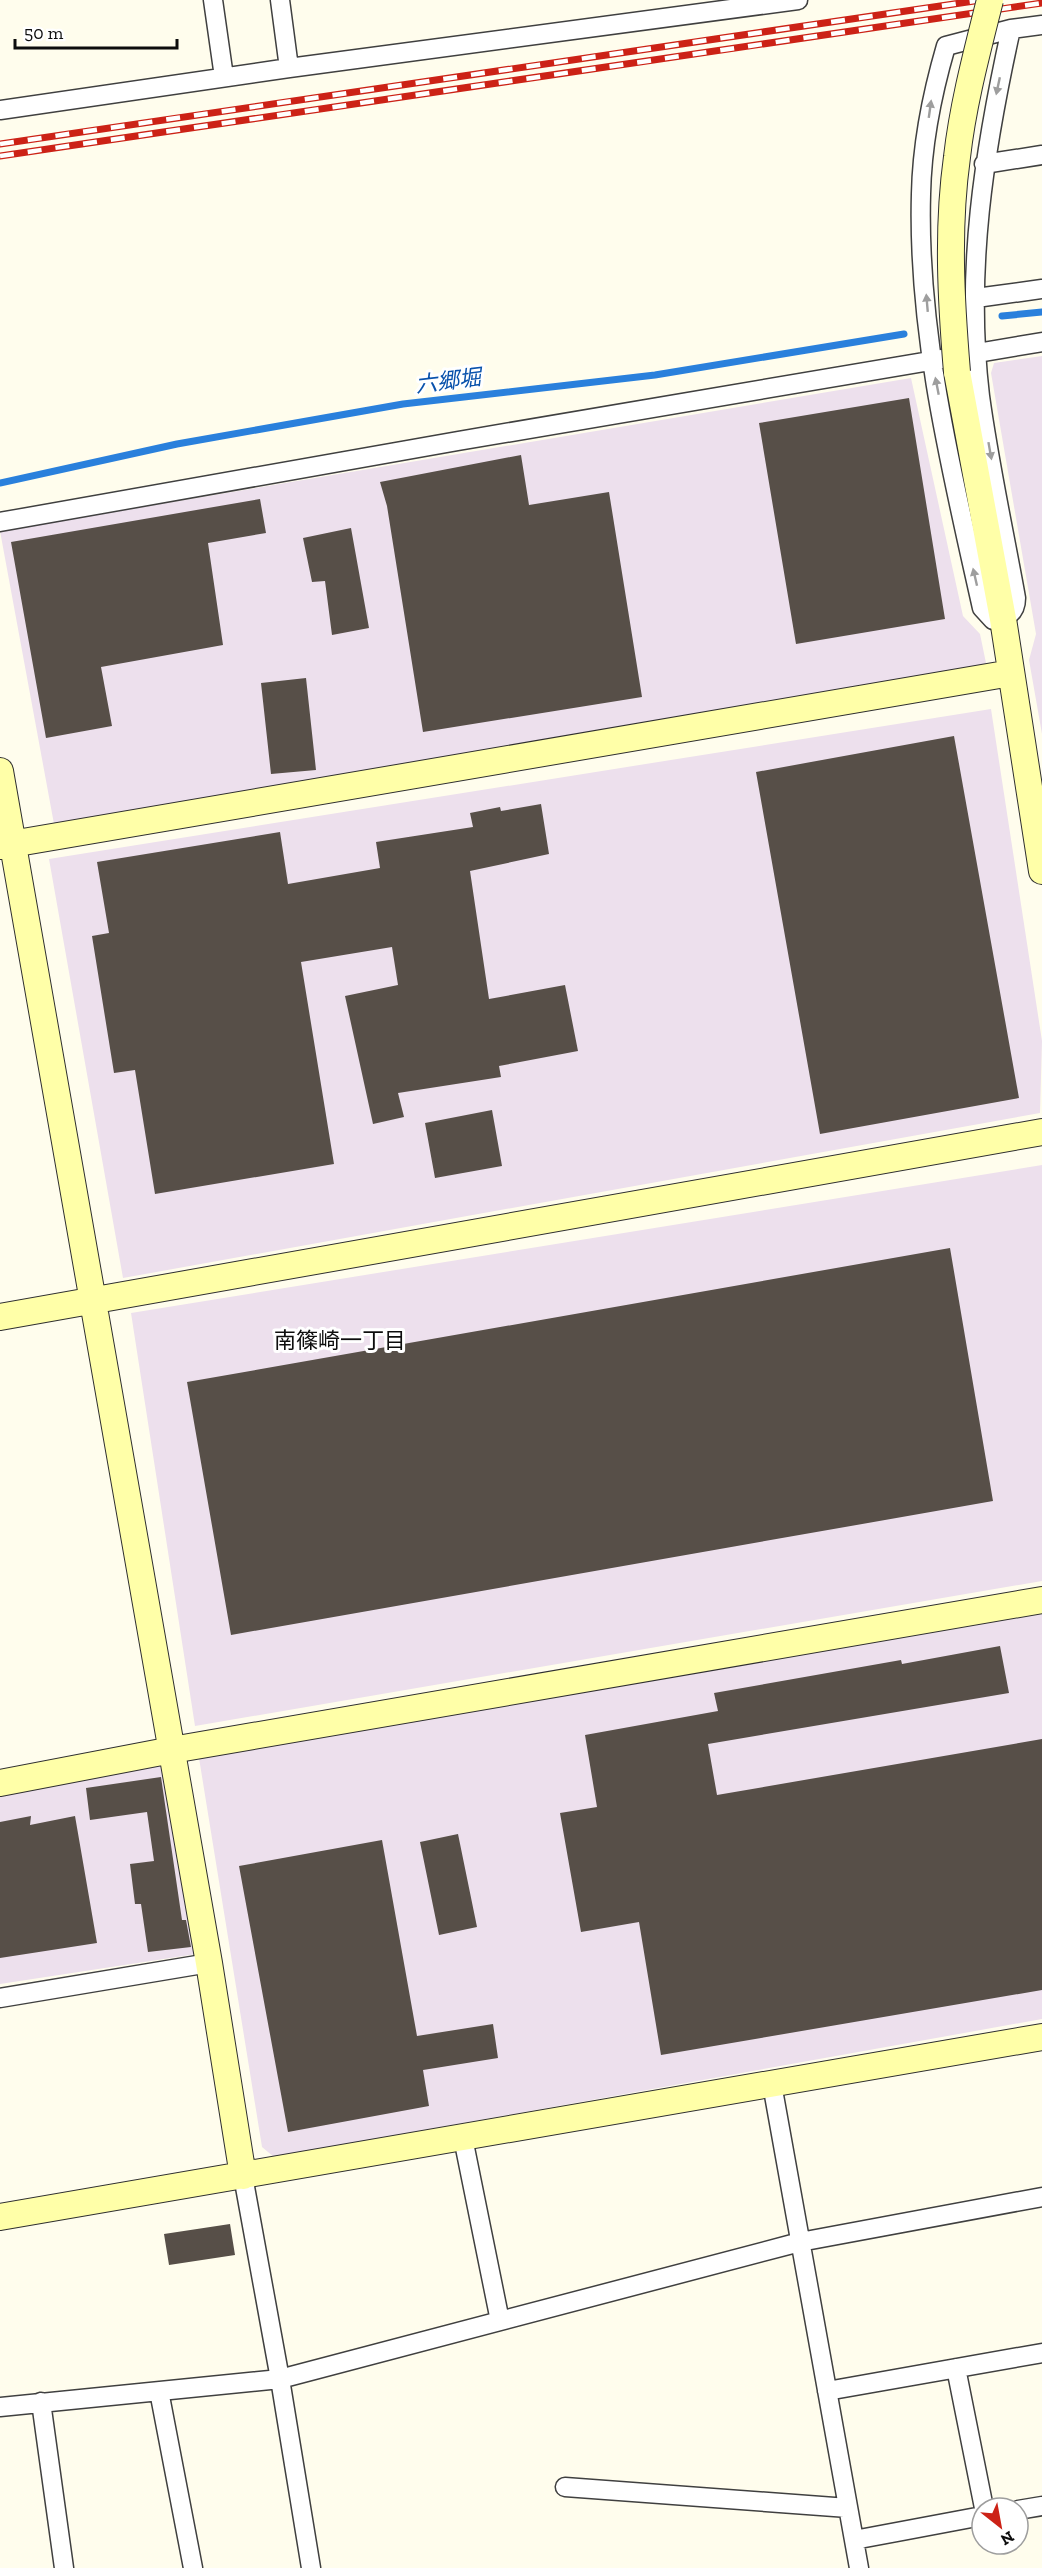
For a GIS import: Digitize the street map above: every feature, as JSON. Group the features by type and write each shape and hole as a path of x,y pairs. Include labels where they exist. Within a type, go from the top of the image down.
{"street":[{"path":"213,0 224,77"},
{"path":"280,0 289,68"},
{"path":"0,110 758,3 798,0"},
{"path":"990,0 964,114 952,209 951,304 957,372 1003,619 1042,871"},
{"path":"1011,29 984,164 976,229 976,351 980,396 1016,598 1016,606 1011,615 993,620 982,608 932,362 922,256 921,193 933,89 946,46 1011,29 1042,25"},
{"path":"984,164 1042,155"},
{"path":"976,298 1042,289"},
{"path":"0,522 458,441 932,362 976,351 1042,342"},
{"path":"6,845 1011,673"},
{"path":"0,771 6,845 93,1301 209,1963 243,2176 311,2568"},
{"path":"0,1317 1042,1132"},
{"path":"0,1783 172,1750 1042,1600"},
{"path":"0,1998 209,1963"},
{"path":"0,2217 1042,2037"},
{"path":"772,2084 859,2568"},
{"path":"463,2138 500,2321"},
{"path":"0,2407 280,2379 800,2242 1042,2197"},
{"path":"827,2391 1042,2353"},
{"path":"956,2368 982,2496"},
{"path":"159,2391 193,2568"},
{"path":"41,2402 64,2568"},
{"path":"565,2487 848,2508"},
{"path":"854,2540 970,2518"}],"shaded area":[{"path":"1042,356 1042,734 1029,660 1036,634 991,373 994,363"},
{"path":"911,378 963,616 980,634 986,663 978,668 54,824 0,531"},
{"path":"991,709 1042,1041 1040,1113 123,1278 49,859"},
{"path":"1042,1165 1042,1581 195,1726 131,1313"},
{"path":"1042,1614 1042,2019 274,2157 262,2147 199,1758"},
{"path":"172,1762 203,1953 0,1984 0,1795"}],"building":[{"path":"909,398 945,619 796,644 759,423"},
{"path":"521,455 529,505 609,492 642,697 423,732 387,506 380,482"},
{"path":"260,499 266,533 208,543 223,645 101,667 112,726 46,738 11,542"},
{"path":"351,528 369,628 332,635 325,581 312,582 303,538"},
{"path":"306,678 316,770 271,774 261,683"},
{"path":"954,736 1019,1098 820,1134 756,772"},
{"path":"541,804 549,854 470,871 489,999 565,985 578,1051 499,1066 501,1077 398,1093 404,1117 373,1124 345,996 398,985 392,947 301,962 334,1164 155,1194 135,1070 114,1073 92,936 109,933 97,862 280,832 288,884 380,868 376,842 473,827 470,813 500,807 501,811"},
{"path":"492,1110 502,1166 435,1178 425,1123"},
{"path":"950,1248 993,1501 231,1635 187,1382"},
{"path":"1000,1646 1009,1693 708,1744 717,1795 1042,1739 1042,1990 661,2055 639,1922 581,1932 560,1813 597,1807 585,1735 718,1711 714,1693 901,1660 902,1664"},
{"path":"161,1777 182,1920 186,1920 191,1947 148,1952 141,1904 135,1904 130,1864 154,1861 147,1812 90,1820 86,1788"},
{"path":"31,1816 30,1825 75,1816 97,1943 0,1958 0,1822"},
{"path":"458,1834 477,1927 439,1935 420,1842"},
{"path":"382,1840 417,2036 493,2024 498,2058 423,2070 429,2106 288,2132 239,1866"},
{"path":"230,2224 235,2255 169,2265 164,2234"}],"waterway":[{"name":"六郷堀","path":"1002,316 1042,312"},
{"name":"六郷堀","path":"0,483 177,444 403,404 655,375 904,334"}],"railway":[{"path":"0,144 981,0"},
{"path":"0,156 1042,3"}],"district":[{"name":"南篠崎一丁目","path":"340,1340"}]}
